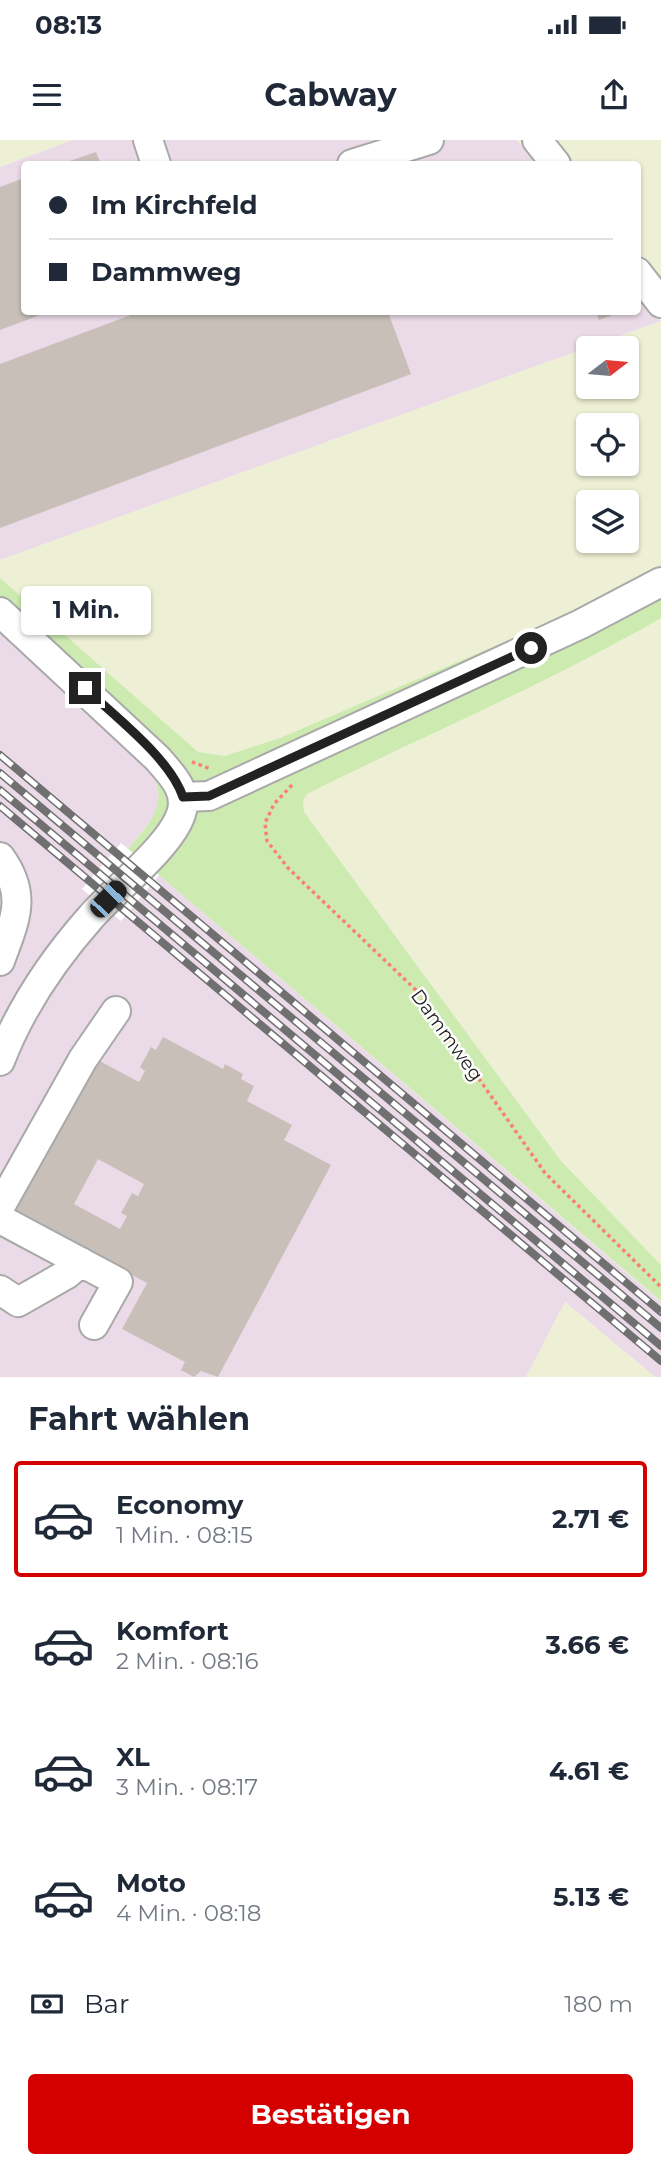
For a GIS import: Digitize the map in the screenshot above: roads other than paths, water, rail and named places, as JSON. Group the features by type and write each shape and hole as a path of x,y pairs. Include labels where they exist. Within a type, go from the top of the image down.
{"street":[{"path":"148,140 155,161"},
{"path":"362,161 429,140"},
{"path":"537,140 554,161"},
{"path":"641,277 661,303"},
{"path":"183,797 209,796 582,624 661,582"},
{"path":"0,611 158,758 176,781 183,797 181,814 165,840 89,919 32,994 0,1062"},
{"path":"0,856 11,872 17,889 18,905 0,961"},
{"path":"0,1208 83,1059 116,1011"},
{"path":"0,1219 118,1282 94,1325"},
{"path":"0,1290 18,1302 68,1274 81,1262"}],"railway":[{"path":"0,755 661,1312"},
{"path":"0,773 661,1328"},
{"path":"0,790 661,1346"},
{"path":"0,806 661,1361"}]}
